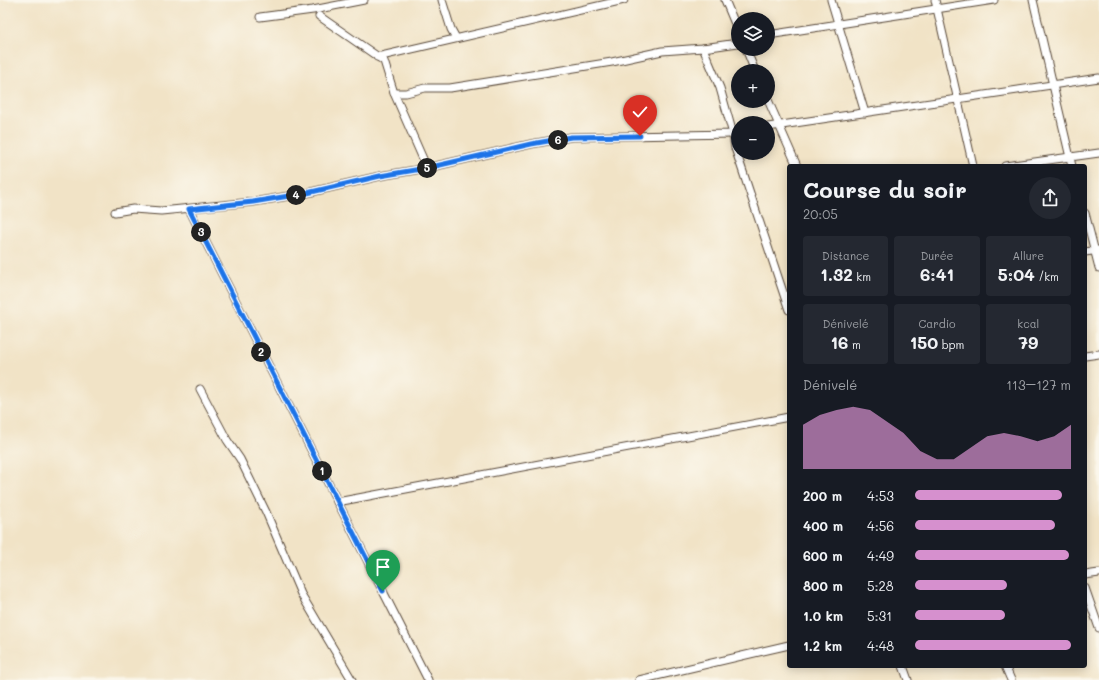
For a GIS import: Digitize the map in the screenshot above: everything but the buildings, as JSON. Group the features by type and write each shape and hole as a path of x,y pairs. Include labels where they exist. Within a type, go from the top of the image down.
{"street":[{"path":"260,17 313,10 364,0"},
{"path":"442,0 456,38"},
{"path":"377,57 624,0"},
{"path":"725,0 731,14"},
{"path":"831,0 865,113"},
{"path":"935,0 973,164"},
{"path":"775,34 994,0"},
{"path":"1033,0 1054,84 1071,164"},
{"path":"319,16 384,62 394,93 427,168"},
{"path":"394,93 406,93 425,88 450,88 612,62 662,51 703,48 731,43"},
{"path":"703,48 731,118"},
{"path":"775,126 1099,78"},
{"path":"771,108 796,164"},
{"path":"116,212 133,209 161,211 189,209 292,196 380,176 427,168 531,144 571,137 731,132"},
{"path":"1019,164 1099,153"},
{"path":"739,160 787,304"},
{"path":"189,209 428,680"},
{"path":"1087,219 1097,250 1099,268"},
{"path":"1087,252 1097,250"},
{"path":"1087,356 1099,354"},
{"path":"200,389 227,440 240,459 266,512 301,594 352,680"},
{"path":"337,502 787,416"},
{"path":"1087,575 1099,573"},
{"path":"1087,594 1099,628"},
{"path":"639,680 787,645"},
{"path":"904,668 908,680"},
{"path":"1006,668 1011,680"}],"route":[{"path":"383,591 189,209 253,202 307,193 380,176 427,168 531,144 571,137 640,136"}]}
